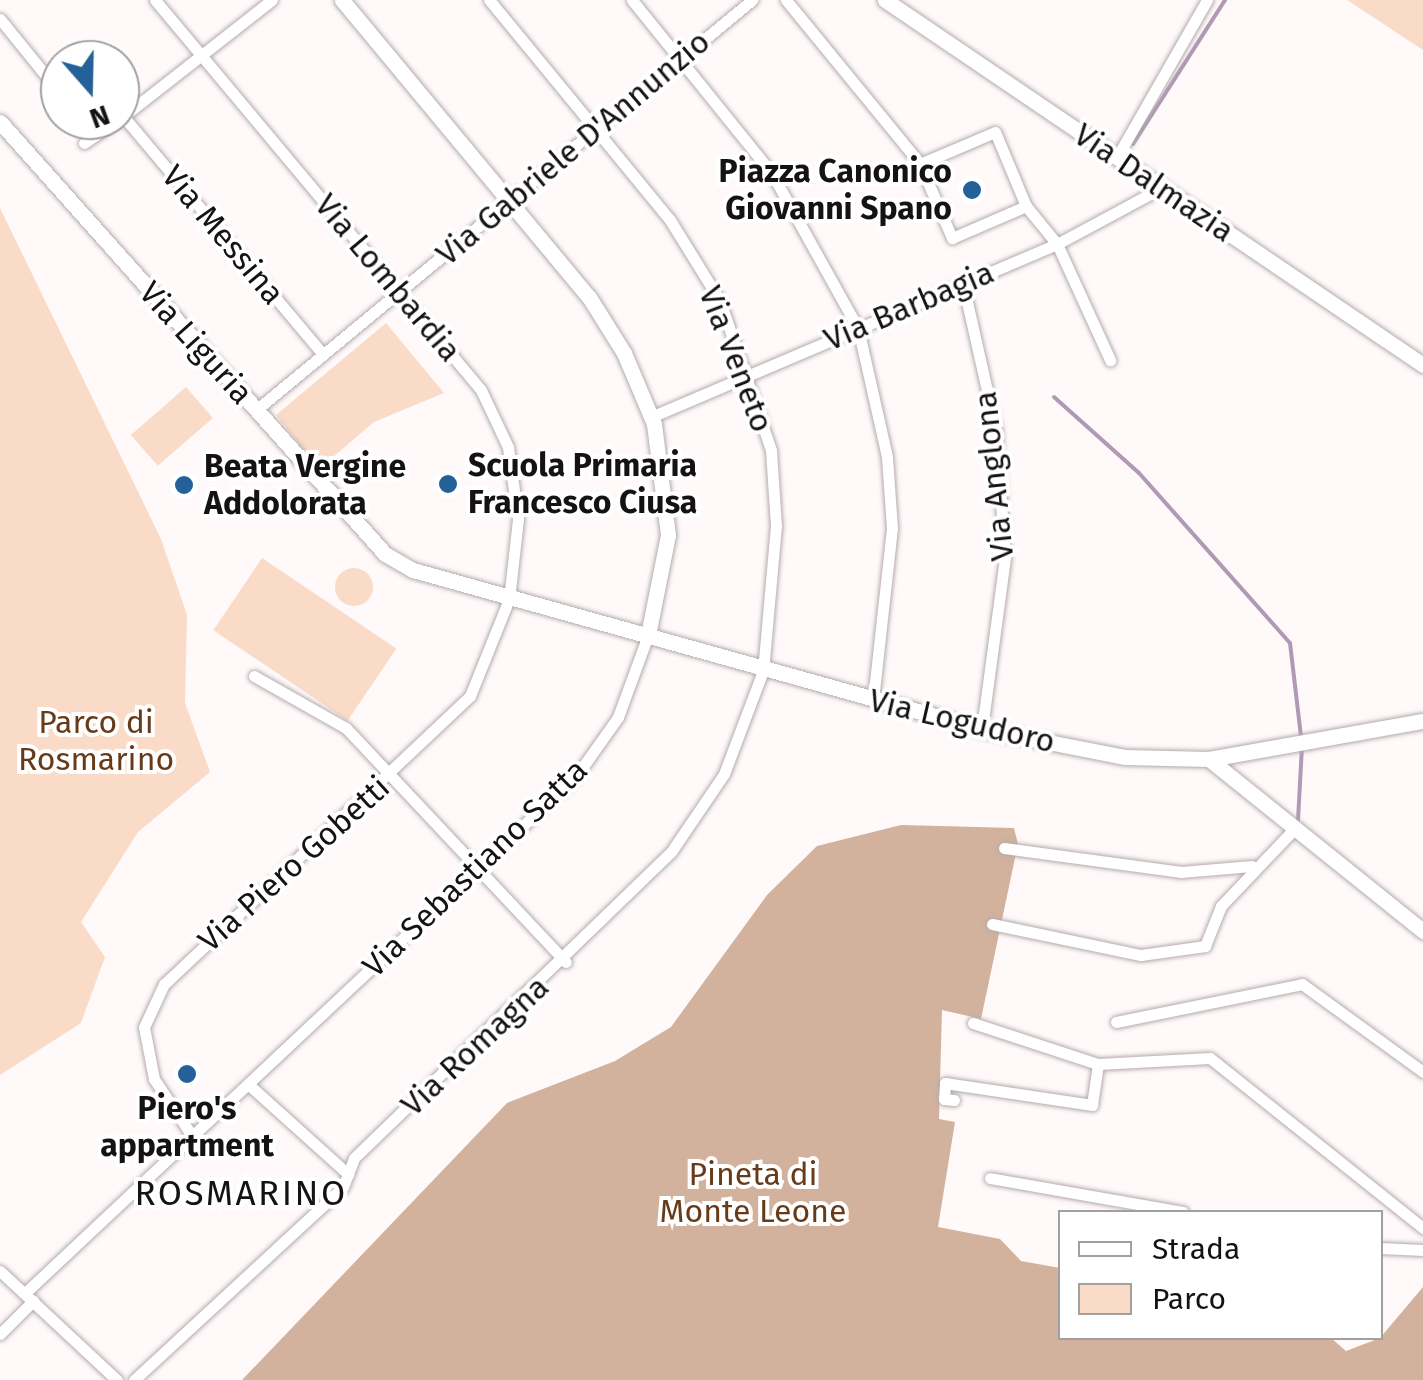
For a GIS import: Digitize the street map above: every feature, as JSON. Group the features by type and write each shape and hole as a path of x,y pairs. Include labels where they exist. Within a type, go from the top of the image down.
{"street":[{"name":"Via Lombardia","path":"154,0 480,390 508,447 518,519 509,600"},
{"path":"140,103 272,0"},
{"name":"Via Sebastiano Satta","path":"0,1334 29,1297 193,1137 577,775 618,717 648,635 668,536 652,417 589,298 342,0"},
{"name":"Via Veneto","path":"489,0 670,220 720,301 771,450 776,526 763,670"},
{"path":"632,0 771,172 858,328 887,458 892,528 873,700"},
{"name":"Via Gabriele D'Annunzio","path":"256,410 752,0"},
{"path":"786,0 920,164 952,238 1026,206"},
{"name":"Via Dalmazia","path":"886,0 1423,365"},
{"path":"1116,157 1207,0"},
{"path":"0,19 40,68"},
{"name":"Via Liguria","path":"0,122 385,554 509,600"},
{"path":"920,164 995,132 1026,206 1057,244 1110,360"},
{"name":"Via Messina","path":"139,140 323,354"},
{"name":"Via Barbagia","path":"652,417 1057,244 1163,188"},
{"name":"Via Anglona","path":"963,284 996,430 1005,558 982,729"},
{"name":"Via Logudoro","path":"509,600 982,729 1125,758 1209,759 1423,721"},
{"name":"Via Piero Gobetti","path":"193,1137 154,1079 144,1027 164,984 390,778 470,696 509,600"},
{"name":"Via Romagna","path":"134,1380 348,1174 354,1158 566,962 692,821 724,774 763,670"},
{"path":"254,676 346,728 566,962"},
{"path":"1209,759 1423,931"},
{"path":"992,924 1141,955 1206,946 1252,866 1293,830"},
{"path":"1004,848 1180,872 1252,866"},
{"path":"1116,1022 1302,984 1423,1072"},
{"path":"972,1023 1098,1064 1210,1058 1423,1228"},
{"path":"954,1100 944,1099 945,1082 1092,1106 1098,1064"},
{"path":"248,1084 348,1174"},
{"path":"990,1178 1172,1210"},
{"path":"1383,1248 1423,1250"},
{"path":"0,1271 117,1380"}],"green space":[{"path":"1347,0 1423,0 1423,50"},
{"name":"Parco di Rosmarino","path":"0,208 161,539 187,615 185,703 210,772 138,832 81,922 105,957 81,1023 0,1075"},
{"path":"386,323 444,393 374,422 319,469 276,415"},
{"path":"186,387 213,418 158,466 131,435"},
{"path":"262,558 396,649 348,721 213,630"},
{"path":"354,568 368,573 373,587 368,601 354,606 340,601 335,587 340,573"},
{"name":"Pineta di Monte Leone","path":"901,825 1014,828 1018,844 981,1019 942,1010 939,1119 955,1122 938,1227 1000,1239 1021,1261 1058,1268 1058,1340 1333,1340 1346,1351 1383,1340 1383,1334 1423,1287 1423,1380 242,1380 507,1103 615,1061 671,1027 767,895 817,846"}],"waterway":[{"path":"1133,144 1225,0"},
{"path":"1054,397 1139,473 1290,643 1301,736"},
{"path":"1298,820 1302,746"}],"place":[{"name":"Piazza Canonico Giovanni Spano","path":"972,190"},
{"name":"Scuola Primaria Francesco Ciusa","path":"448,484"},
{"name":"Beata Vergine Addolorata","path":"184,485"},
{"name":"Piero's appartment","path":"187,1074"}],"district":[{"name":"ROSMARINO","path":"241,1193"}]}
